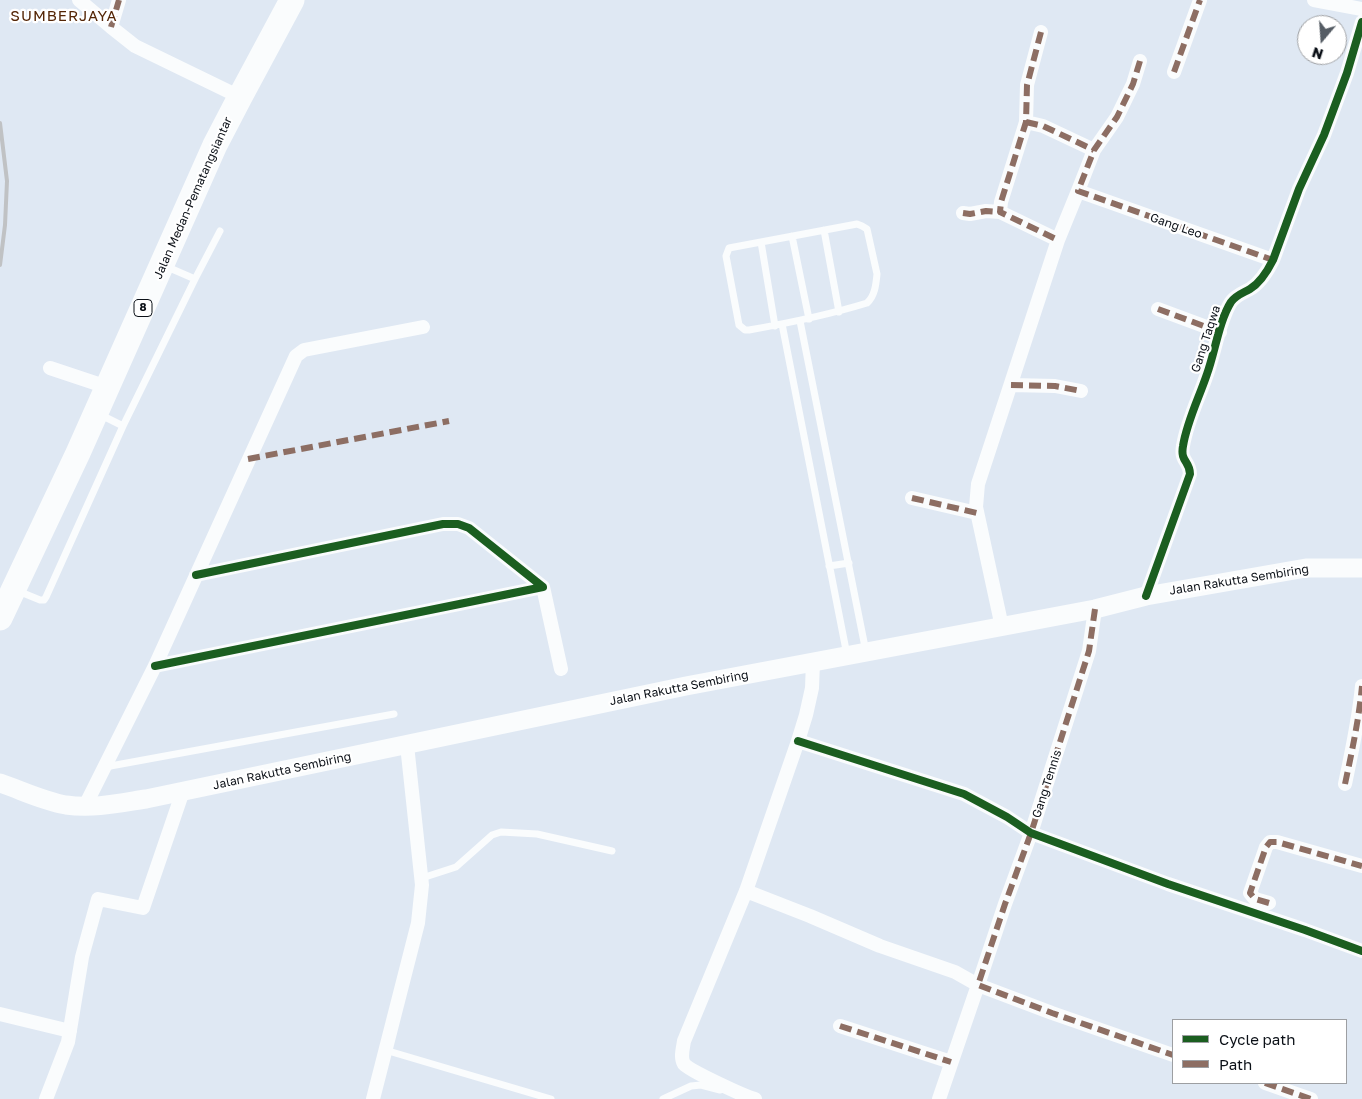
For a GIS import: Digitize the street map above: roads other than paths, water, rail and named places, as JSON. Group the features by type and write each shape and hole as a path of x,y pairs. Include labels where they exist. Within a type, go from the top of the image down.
{"highway":[{"name":"Jalan Medan-Pematangsiantar","path":"0,618 96,413 215,145 292,0"}],"main road":[{"name":"Jalan Rakutta Sembiring","path":"0,783 67,805 102,806 146,799 686,686 1095,609 1146,596 1306,568 1362,568"}],"street":[{"path":"79,0 110,28 135,46 240,97"},
{"path":"110,28 119,0"},
{"path":"1174,72 1200,0"},
{"path":"1314,0 1362,9"},
{"name":"Gang Taqwa","path":"1146,596 1190,474 1190,469 1182,457 1182,446 1188,424 1208,372 1225,313 1234,297 1251,288 1268,270 1273,260 1299,189 1324,135 1347,73 1362,22"},
{"path":"1000,212 1001,202 1026,122 1027,85 1041,32"},
{"path":"1002,626 977,513 978,484 1058,240 1094,150 1117,117 1133,84 1140,61"},
{"path":"1026,122 1043,126 1094,150"},
{"name":"Gang Leo","path":"1078,191 1273,260"},
{"path":"963,213 970,214 986,210 1000,212 1058,240"},
{"path":"1158,309 1220,332"},
{"path":"85,806 155,666 296,356 304,350 423,327"},
{"path":"50,368 107,387"},
{"path":"1011,385 1055,386 1082,392"},
{"path":"912,498 977,513"},
{"path":"196,575 443,524 458,524 470,528 544,587 561,669"},
{"path":"155,666 544,587"},
{"name":"Gang Tennis","path":"939,1099 1031,833 1089,651 1095,609"},
{"path":"750,1098 693,1070 684,1064 682,1054 684,1041 746,892 798,741 812,688 813,662"},
{"path":"1345,784 1361,702 1362,686"},
{"path":"798,741 964,794 1007,817 1031,833 1168,884 1362,951"},
{"path":"372,1099 418,923 422,885 407,745"},
{"path":"46,1099 68,1042 82,957 98,899 143,908 183,791"},
{"path":"1269,903 1255,899 1250,893 1266,847 1270,842 1277,842 1362,866"},
{"path":"746,892 810,916 880,946 955,972 978,985 1172,1055"},
{"path":"0,1014 70,1031"},
{"path":"840,1026 951,1062"},
{"path":"1268,1084 1311,1099"}],"lane":[{"path":"856,224 867,229 877,274 877,282 870,300 867,303 839,312 800,321 745,330 739,326 726,256 727,252 732,247 792,236 856,224"},
{"path":"824,230 839,312"},
{"path":"13,589 44,600 123,426 194,279 220,231"},
{"path":"792,236 809,319"},
{"path":"761,242 847,656"},
{"path":"163,265 194,279"},
{"path":"800,321 866,652"},
{"path":"96,413 123,426"},
{"path":"829,566 849,563"},
{"path":"105,767 394,714"},
{"path":"422,878 456,867 492,835 501,832 537,834 612,851"},
{"path":"385,1050 551,1099"},
{"path":"662,1099 691,1086 701,1085 750,1098"}],"railway":[{"path":"0,123 7,181 5,225 0,265"}],"district":[{"name":"SUMBERJAYA","path":"64,16"}]}
